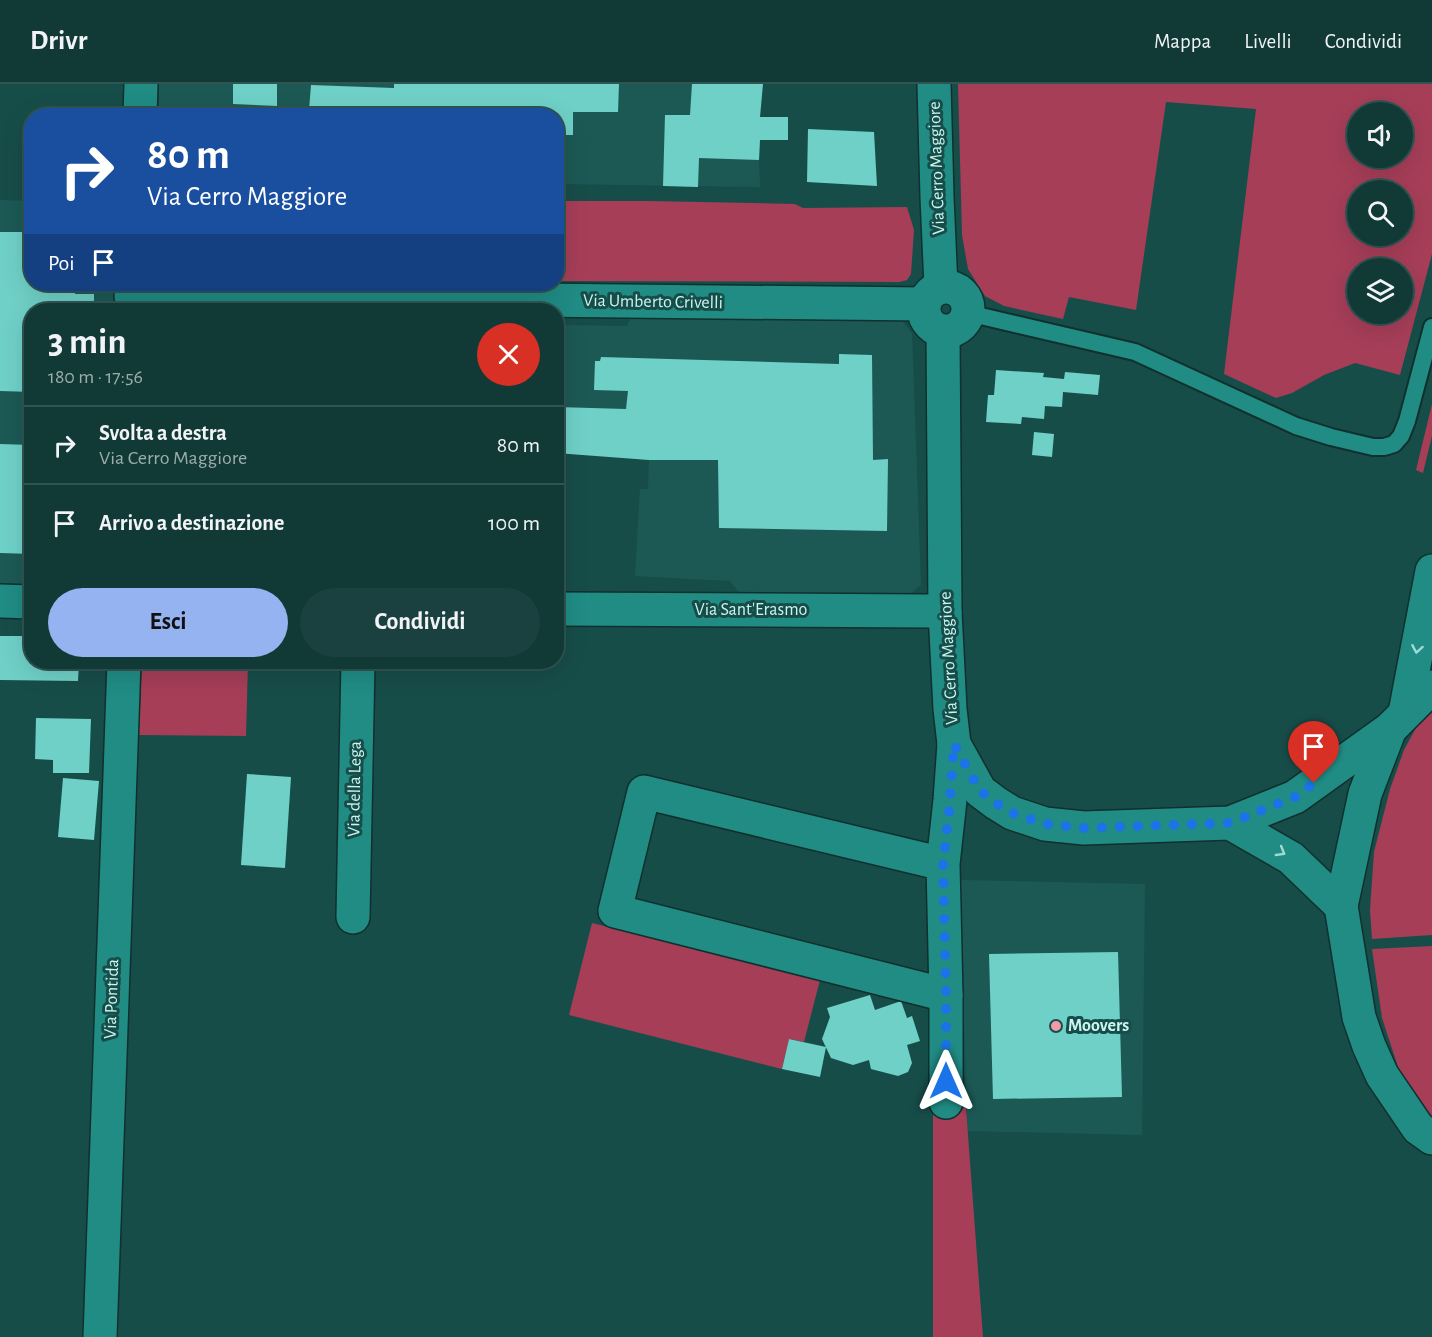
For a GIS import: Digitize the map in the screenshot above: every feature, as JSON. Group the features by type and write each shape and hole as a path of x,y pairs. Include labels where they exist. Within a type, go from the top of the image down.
{"street":[{"path":"140,108 141,84"},
{"name":"Via Cerro Maggiore","path":"933,296 937,197 934,84"},
{"path":"933,296 956,289 962,293 969,306 956,323"},
{"name":"Via Umberto Crivelli","path":"131,297 933,296"},
{"name":"Via Cerro Maggiore","path":"956,323 945,612 950,710 954,744 980,791 1012,813 1045,824 1084,828 1230,823 1295,797 1398,721 1432,687"},
{"path":"1432,571 1398,721 1365,794 1342,913 1359,1017 1369,1046 1382,1075 1425,1133 1432,1165"},
{"path":"0,602 24,602"},
{"name":"Via Sant'Erasmo","path":"564,609 945,612"},
{"name":"Via Pontida","path":"100,1337 124,669"},
{"name":"Via della Lega","path":"353,917 358,669"},
{"path":"946,1102 943,864 954,744"},
{"path":"943,864 644,792 615,911 946,995"},
{"path":"1230,823 1291,858 1342,913"}],"lane":[{"path":"956,323 1136,352 1296,426 1331,438 1373,447 1394,444 1401,436 1432,327"}],"shaded area":[{"path":"159,84 752,84 761,124 760,187 564,184 564,108 158,108"},
{"path":"958,84 1432,84 1432,254 1400,375 1355,363 1324,375 1292,393 1276,398 1224,374 1256,109 1166,102 1136,310 1069,297 1063,319 1004,306 985,296 968,269 962,235"},
{"path":"0,200 24,201 24,291 124,291 124,303 24,303 24,593 0,593"},
{"path":"564,201 795,204 803,208 907,207 914,230 911,274 907,280 900,282 564,281"},
{"path":"633,314 902,321 912,333 921,585 906,597 741,595 730,581 635,576 640,489 648,489 649,460 564,454 564,325 627,326"},
{"path":"1432,404 1432,436 1423,473 1416,470"},
{"path":"142,669 248,669 246,736 139,735"},
{"path":"1432,707 1432,935 1372,939 1370,910 1374,852 1390,789 1404,750 1418,724"},
{"path":"960,880 1145,884 1142,1135 967,1131"},
{"path":"592,923 820,980 804,1042 789,1039 782,1069 569,1015"},
{"path":"1432,946 1432,1116 1415,1099 1399,1070 1382,1018 1372,949"},
{"path":"933,1103 966,1108 983,1337 933,1337"}],"building":[{"path":"233,84 277,84 277,106 233,104"},
{"path":"394,84 619,84 618,112 573,112 573,135 564,135 564,108 309,108 311,85 394,88"},
{"path":"692,84 763,84 760,117 788,117 788,140 760,140 759,160 699,158 698,187 663,186 665,115 690,115"},
{"path":"808,129 874,132 877,186 807,182"},
{"path":"0,232 24,232 24,291 75,291 75,294 94,294 94,303 24,303 24,392 0,391"},
{"path":"839,354 872,355 873,460 888,459 887,531 719,528 718,460 649,460 564,454 564,407 626,409 628,391 594,390 595,361 600,361 601,357 839,364"},
{"path":"996,370 1044,373 1043,377 1064,379 1065,372 1100,375 1098,395 1063,392 1062,407 1045,406 1044,419 1022,417 1021,424 986,422 988,395 994,395"},
{"path":"1034,432 1054,434 1052,457 1032,455"},
{"path":"0,444 24,445 24,554 0,553"},
{"path":"0,636 24,636 24,669 79,669 78,681 0,680"},
{"path":"36,718 91,719 89,773 53,773 53,760 35,759"},
{"path":"247,774 291,777 285,868 241,865"},
{"path":"63,778 99,781 94,840 58,837"},
{"name":"Moovers","path":"1118,952 1122,1097 993,1099 989,954"},
{"path":"870,995 875,1010 901,1001 907,1018 912,1016 920,1041 907,1045 912,1063 908,1072 898,1076 871,1069 869,1060 853,1065 831,1058 822,1039 830,1017 827,1008"},
{"path":"789,1039 826,1047 820,1077 782,1069"}],"place":[{"name":"Moovers","path":"1056,1026"}],"route":[{"path":"946,1081 943,864 954,744 980,791 1012,813 1045,824 1084,828 1230,823 1295,797 1314,783"}]}
